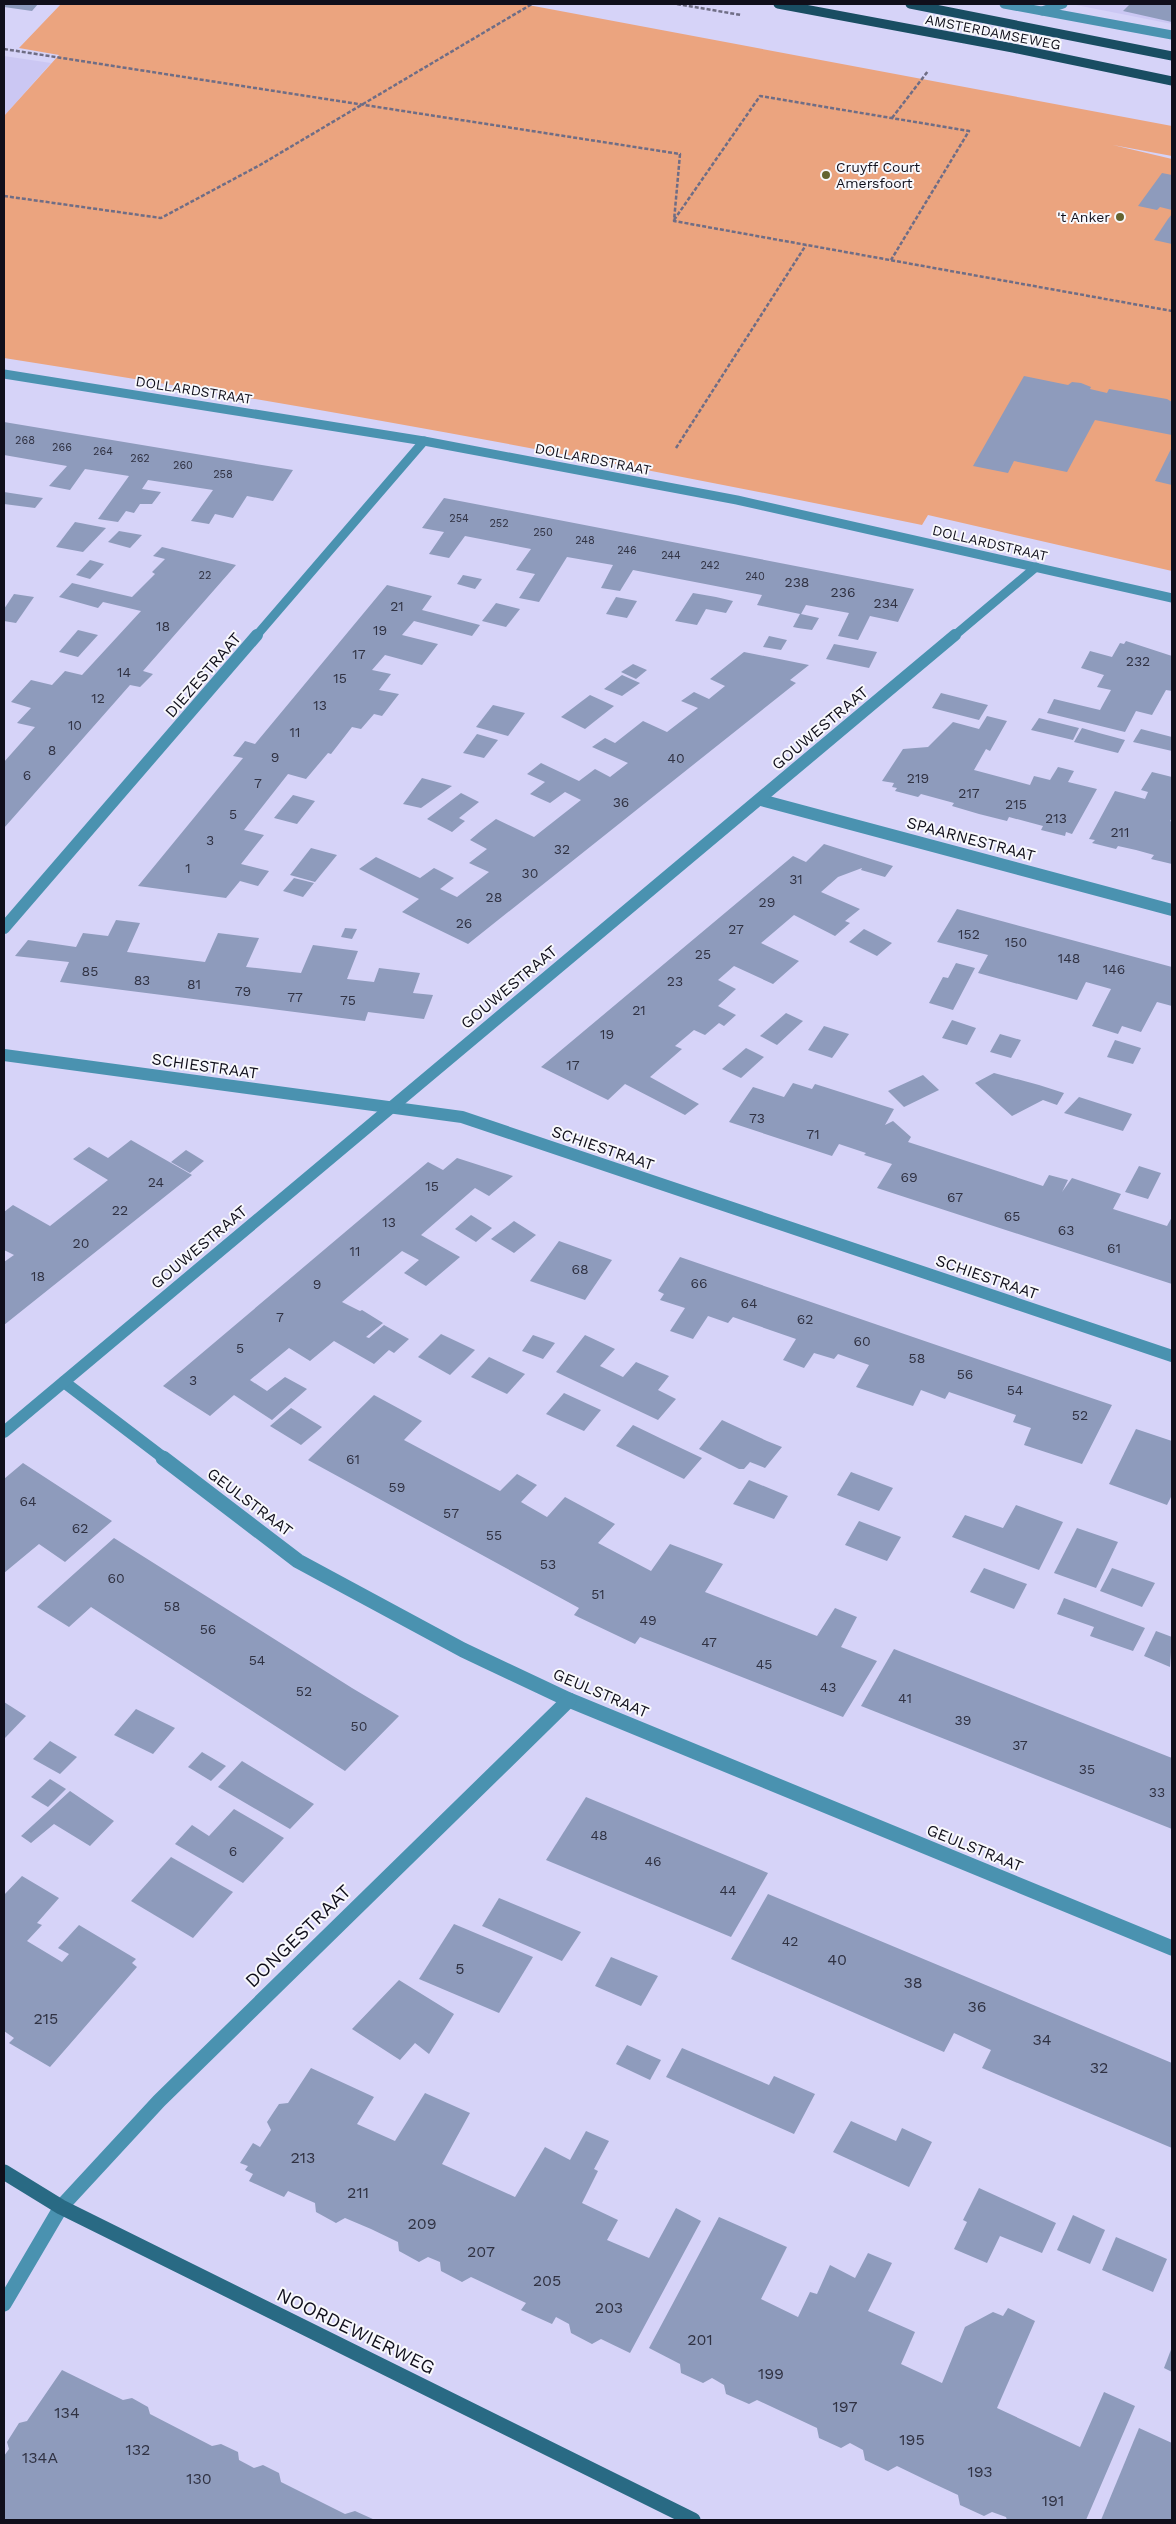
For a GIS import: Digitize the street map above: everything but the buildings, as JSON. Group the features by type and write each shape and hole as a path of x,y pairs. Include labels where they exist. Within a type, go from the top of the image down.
{"main road":[{"name":"AMSTERDAMSEWEG","path":"778,4 1003,46 1172,82"},
{"name":"AMSTERDAMSEWEG","path":"910,4 1172,56"}],"street":[{"name":"AMSTERDAMSEWEG","path":"1004,4 1172,35"},
{"path":"1042,11 1062,4"},
{"name":"DOLLARDSTRAAT","path":"4,374 424,441 737,500 1172,598"},
{"name":"DIEZESTRAAT","path":"4,928 424,441"},
{"name":"GOUWESTRAAT","path":"4,1432 390,1107 761,800 1036,567"},
{"name":"SPAARNESTRAAT","path":"761,800 1172,910"},
{"name":"SCHIESTRAAT","path":"4,1056 462,1117 1172,1356"},
{"name":"GEULSTRAAT","path":"64,1382 298,1561 463,1650 569,1700 1172,1948"},
{"name":"DONGESTRAAT","path":"4,2304 61,2207 166,2094 569,1700"},
{"name":"NOORDEWIERWEG","path":"4,2172 61,2207 692,2520"}],"path":[{"path":"4,196 161,218 260,165 532,4"},
{"path":"4,48 680,154 674,221"},
{"path":"892,118 929,71"},
{"path":"674,221 760,96 969,131 890,260"},
{"path":"674,221 1172,311"},
{"path":"652,484 806,245"}],"shaded area":[{"path":"61,4 523,4 1172,126 1172,156 1113,145 1172,159 1172,571 928,515 922,525 464,436 234,395 4,358 4,116 59,55 19,48"},
{"path":"1071,4 1172,4 1172,24"},
{"path":"4,56 51,63 4,116"}],"place":[{"name":"Cruyff Court Amersfoort","path":"826,175"},
{"name":"'t Anker","path":"1120,217"}]}
